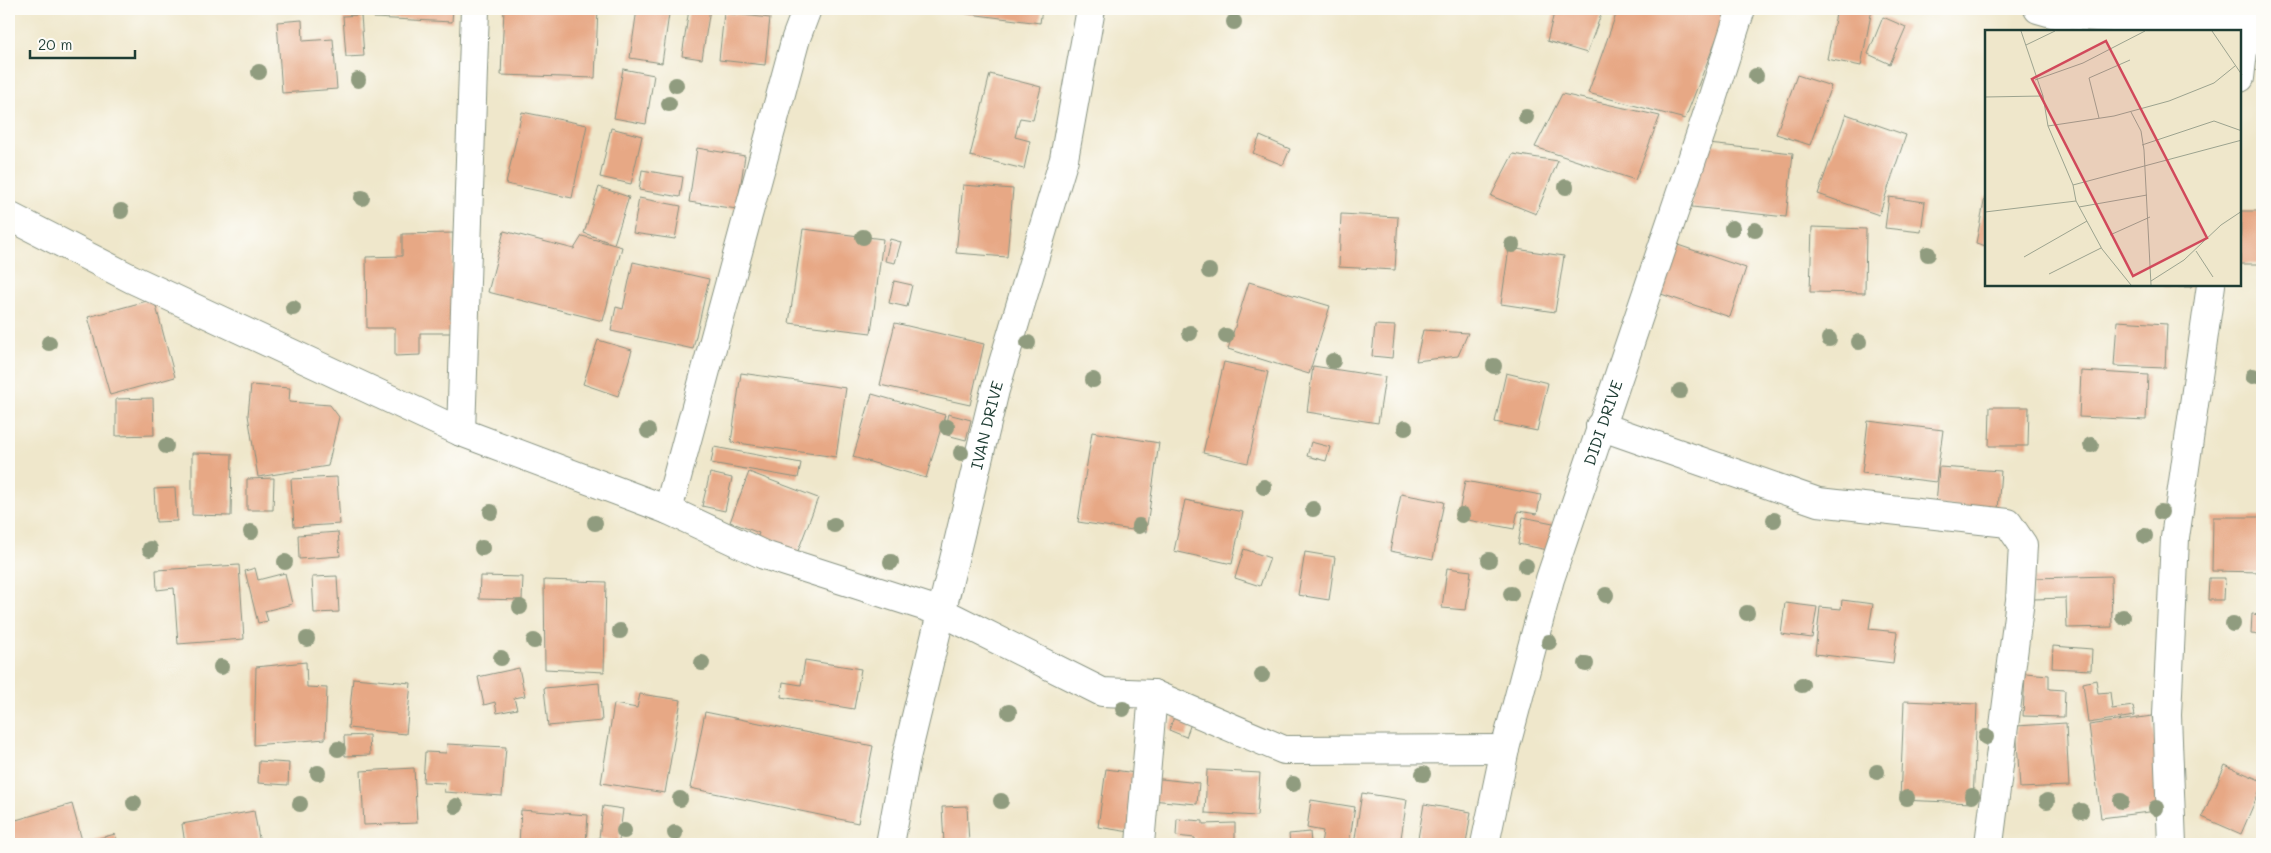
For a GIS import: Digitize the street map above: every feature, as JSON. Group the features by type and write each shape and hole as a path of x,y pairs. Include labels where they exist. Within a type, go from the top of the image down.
{"street":[{"path":"461,432 475,9"},
{"path":"668,510 796,38 807,9"},
{"name":"IVAN DRIVE","path":"890,844 906,758 995,390 1064,158 1091,9"},
{"name":"DIDI DRIVE","path":"1485,844 1505,749 1550,579 1741,9"},
{"path":"2053,11 2254,27 2241,74"},
{"path":"9,216 132,280 461,432 668,510 764,555 942,612 1102,692 1153,694 1284,750 1505,749"},
{"path":"2172,844 2167,715 2175,538 2211,286"},
{"path":"1600,426 1818,502 2008,523 2024,545 2020,600 1989,844"},
{"path":"1140,844 1153,694"}],"building":[{"path":"375,9 453,9 452,22 374,18"},
{"path":"504,9 598,9 595,78 501,75"},
{"path":"637,9 669,14 662,63 630,58"},
{"path":"689,9 710,9 702,59 682,56"},
{"path":"776,9 792,9 792,12"},
{"path":"946,9 1042,9 1040,23 946,11"},
{"path":"1555,9 1603,9 1587,53 1547,41"},
{"path":"1618,9 1728,9 1685,119 1588,93"},
{"path":"1837,9 1872,9 1861,66 1827,59"},
{"path":"724,13 770,18 765,65 719,60"},
{"path":"361,15 364,56 346,57 343,16"},
{"path":"1883,17 1906,27 1890,64 1868,54"},
{"path":"302,20 303,41 333,39 337,89 282,93 277,22"},
{"path":"623,69 654,75 646,124 614,118"},
{"path":"990,74 1041,87 1033,120 1020,118 1015,137 1030,141 1024,169 970,156"},
{"path":"1797,75 1831,86 1810,145 1776,134"},
{"path":"1562,94 1660,116 1635,180 1535,147"},
{"path":"522,112 587,125 572,198 506,184"},
{"path":"1846,114 1906,135 1879,215 1818,194"},
{"path":"611,128 642,136 631,184 600,177"},
{"path":"1260,136 1290,149 1283,165 1253,153"},
{"path":"1699,143 1793,153 1786,217 1692,207"},
{"path":"697,148 745,156 737,209 689,202"},
{"path":"1513,154 1558,161 1536,214 1491,196"},
{"path":"642,170 683,177 680,197 639,190"},
{"path":"963,185 1013,189 1007,257 956,253"},
{"path":"599,187 629,197 614,244 584,233"},
{"path":"1889,197 1925,202 1921,232 1885,228"},
{"path":"1985,197 1985,246 1976,243"},
{"path":"639,198 681,206 675,239 633,233"},
{"path":"2241,211 2262,211 2262,264 2241,264"},
{"path":"1341,214 1398,217 1395,270 1339,267"},
{"path":"1812,227 1866,229 1865,293 1810,292"},
{"path":"803,229 883,239 871,333 789,323"},
{"path":"504,231 574,249 582,236 622,247 603,321 488,292"},
{"path":"453,233 453,333 420,333 420,355 395,356 395,328 367,328 366,257 402,256 402,234"},
{"path":"890,239 901,242 895,263 885,261"},
{"path":"1672,243 1746,268 1730,317 1655,292"},
{"path":"1509,248 1564,256 1555,312 1501,304"},
{"path":"633,262 709,279 693,349 611,331 616,307 623,309"},
{"path":"894,281 912,285 907,307 889,303"},
{"path":"1249,282 1330,306 1309,374 1228,349"},
{"path":"2163,286 2192,286 2191,287"},
{"path":"154,299 175,377 110,395 88,317"},
{"path":"2117,321 2167,324 2165,368 2114,366"},
{"path":"895,323 984,344 970,405 880,385"},
{"path":"1375,325 1395,326 1392,358 1372,356"},
{"path":"1423,330 1468,333 1458,356 1416,361"},
{"path":"598,340 632,350 618,396 583,384"},
{"path":"1224,362 1268,372 1248,463 1203,453"},
{"path":"1313,366 1385,377 1378,423 1307,412"},
{"path":"2081,371 2148,375 2146,420 2079,417"},
{"path":"741,373 846,388 836,457 731,442"},
{"path":"1506,373 1548,383 1537,431 1495,422"},
{"path":"251,385 290,388 289,402 330,405 339,417 328,466 258,477 248,415"},
{"path":"872,394 945,415 926,478 853,457"},
{"path":"153,398 154,435 116,436 116,399"},
{"path":"2260,401 2262,401 2262,434 2258,433"},
{"path":"1990,407 2029,407 2028,446 1989,446"},
{"path":"948,414 971,420 966,440 943,434"},
{"path":"1868,421 1943,430 1936,482 1862,473"},
{"path":"1092,432 1159,443 1146,532 1078,522"},
{"path":"1311,442 1330,447 1326,461 1307,456"},
{"path":"714,447 801,463 798,478 711,463"},
{"path":"192,453 232,454 231,516 192,515"},
{"path":"1939,467 2001,471 1998,510 1936,505"},
{"path":"749,472 818,498 795,559 755,543 759,533 730,522"},
{"path":"710,473 732,478 725,511 702,506"},
{"path":"337,477 340,524 294,527 291,479"},
{"path":"274,478 273,510 247,510 247,479"},
{"path":"1465,481 1541,495 1537,514 1518,511 1514,529 1458,518"},
{"path":"175,488 177,521 156,522 154,489"},
{"path":"1401,494 1444,502 1433,559 1390,551"},
{"path":"1185,500 1243,512 1232,564 1174,551"},
{"path":"1523,517 1563,525 1558,552 1518,544"},
{"path":"2213,517 2262,517 2262,572 2212,571"},
{"path":"338,532 340,556 299,559 298,535"},
{"path":"1244,549 1270,558 1260,586 1235,578"},
{"path":"1305,552 1335,557 1329,600 1298,595"},
{"path":"239,565 244,639 178,644 174,588 157,590 156,570"},
{"path":"255,568 258,580 285,573 292,604 265,611 268,621 258,623 245,571"},
{"path":"1447,568 1471,571 1466,610 1442,608"},
{"path":"337,576 339,612 314,613 312,577"},
{"path":"480,576 523,577 522,600 479,599"},
{"path":"2111,576 2112,627 2067,628 2066,598 2034,599 2033,578"},
{"path":"2209,578 2225,578 2224,600 2208,600"},
{"path":"544,580 606,582 604,672 545,669"},
{"path":"1842,600 1873,604 1869,629 1897,632 1893,663 1815,654 1820,607 1841,609"},
{"path":"1785,603 1817,607 1812,638 1781,634"},
{"path":"2252,614 2262,615 2262,635 2251,634"},
{"path":"2053,646 2092,649 2091,670 2052,668"},
{"path":"805,660 861,669 854,709 781,697 783,682 801,685"},
{"path":"306,662 307,687 327,688 325,739 254,745 256,667"},
{"path":"519,668 525,696 514,698 517,709 497,713 495,702 484,705 478,677"},
{"path":"2025,673 2049,675 2049,689 2065,690 2064,717 2023,716"},
{"path":"353,678 411,683 406,734 348,728"},
{"path":"2096,680 2098,693 2110,692 2112,709 2133,706 2135,716 2088,723 2083,683"},
{"path":"599,683 602,721 548,726 544,688"},
{"path":"640,694 681,700 665,793 601,783 614,704 637,708"},
{"path":"1904,701 1977,704 1973,803 1900,800"},
{"path":"705,712 873,746 858,823 690,788"},
{"path":"1176,712 1193,718 1186,737 1169,730"},
{"path":"2152,716 2165,810 2101,818 2089,725"},
{"path":"2066,723 2069,786 2020,788 2016,726"},
{"path":"369,735 370,755 345,756 344,736"},
{"path":"447,744 506,747 502,796 444,792 445,783 423,782 425,752 446,753"},
{"path":"259,761 289,763 288,785 258,783"},
{"path":"2225,765 2262,781 2241,834 2202,817"},
{"path":"414,768 417,823 364,825 361,771"},
{"path":"1106,769 1143,774 1136,833 1098,827"},
{"path":"1207,770 1260,773 1257,816 1205,813"},
{"path":"1152,778 1199,783 1197,804 1150,800"},
{"path":"1362,793 1407,800 1400,844 1354,844"},
{"path":"1311,800 1355,807 1349,844 1321,844 1323,831 1307,828"},
{"path":"72,804 83,844 9,844 9,822"},
{"path":"1424,804 1471,812 1466,844 1417,844"},
{"path":"603,806 623,809 619,841 599,838"},
{"path":"967,806 969,844 944,844 942,807"},
{"path":"521,810 588,815 586,844 519,844"},
{"path":"254,811 260,844 185,844 182,824"},
{"path":"1177,819 1203,821 1203,824 1235,823 1235,844 1195,844 1195,838 1176,836"},
{"path":"1310,832 1311,844 1290,844 1289,834"},
{"path":"115,834 118,844 89,844 89,841"},
{"path":"1968,842 1968,844 1954,844 1954,843"}]}
